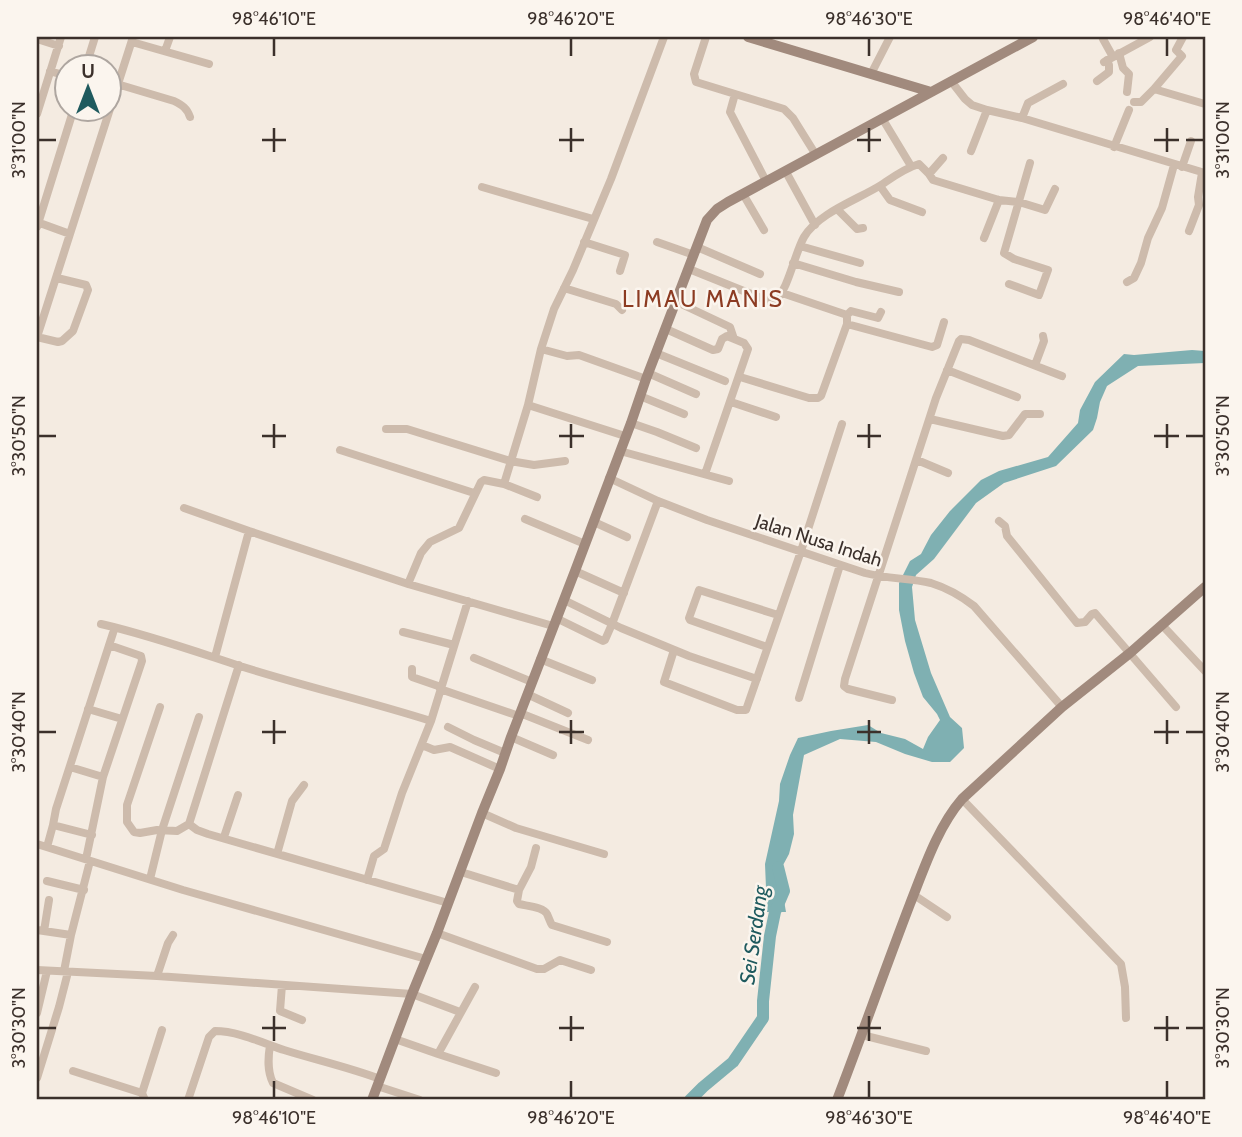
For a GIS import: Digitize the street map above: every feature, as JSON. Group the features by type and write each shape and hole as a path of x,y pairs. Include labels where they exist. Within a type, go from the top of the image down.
{"main road":[{"path":"748,37 931,92"},
{"path":"372,1100 438,933 647,376 711,215 766,181 1032,37"},
{"path":"837,1100 914,895 953,809 1062,707 1130,653 1205,587"}],"street":[{"path":"165,51 170,37"},
{"path":"504,484 554,309 611,179 664,37"},
{"path":"706,37 694,79 699,83 784,109 793,118 816,155"},
{"path":"871,74 890,37"},
{"path":"1097,81 1110,72 1111,58 1150,37"},
{"path":"1134,102 1141,102 1182,56 1176,50 1183,37"},
{"path":"37,39 60,41 37,112"},
{"path":"122,66 132,39 209,64"},
{"path":"1103,39 1111,58 1129,74 1127,92"},
{"path":"37,74 52,74"},
{"path":"951,81 965,99 987,110 1204,173 1198,197 1199,205 1189,231"},
{"path":"1022,118 1028,103 1063,84"},
{"path":"1154,89 1205,104"},
{"path":"122,90 174,101 183,105 190,117"},
{"path":"735,94 730,112 766,181"},
{"path":"971,151 987,110"},
{"path":"1114,146 1129,110"},
{"path":"882,118 911,166"},
{"path":"70,122 37,224 71,234"},
{"path":"57,278 86,285 88,290 73,331 58,342 37,337 104,122"},
{"path":"1128,282 1134,278 1141,263 1148,238 1191,141"},
{"path":"929,174 943,158"},
{"path":"1010,284 1039,295 1048,270 1004,253 1030,163"},
{"path":"689,269 771,302 776,300 782,293 805,235 815,225 837,209 919,164 935,181 1045,210 1055,189"},
{"path":"786,172 815,225"},
{"path":"880,186 890,200 922,212"},
{"path":"482,187 593,219"},
{"path":"743,194 764,230"},
{"path":"984,238 999,200"},
{"path":"837,209 857,229 863,228"},
{"path":"584,242 625,254 620,271"},
{"path":"657,242 695,251 760,274"},
{"path":"800,246 860,264"},
{"path":"793,263 898,292"},
{"path":"564,288 616,304 622,310"},
{"path":"782,293 847,320 932,347 937,345 944,322"},
{"path":"677,302 730,327 734,339"},
{"path":"740,377 809,398 818,398 851,311 878,318 881,312"},
{"path":"666,329 713,350 718,349 727,336 744,343 748,349 705,474"},
{"path":"1035,365 1044,341 1043,336"},
{"path":"892,700 848,690 844,686 845,679 869,603 882,577 930,419 961,339 1062,376"},
{"path":"541,349 567,356 579,355 696,394"},
{"path":"656,353 725,381"},
{"path":"947,370 1017,397"},
{"path":"640,396 684,414"},
{"path":"730,402 776,417"},
{"path":"528,405 625,436"},
{"path":"930,419 1003,436 1010,435 1025,414 1040,414"},
{"path":"631,423 696,448"},
{"path":"674,650 664,682 737,710 746,710 842,425"},
{"path":"386,429 407,429 510,461 534,465 565,461"},
{"path":"340,450 474,493"},
{"path":"620,451 729,481"},
{"path":"917,460 948,473"},
{"name":"Jalan Nusa Indah","path":"609,478 707,520 840,565 882,577 929,583 961,596 974,606 1062,707"},
{"path":"408,584 426,547 438,537 459,528 481,482 484,480 504,484 537,497"},
{"path":"184,508 408,584 554,622 604,641 658,501"},
{"path":"524,519 584,544"},
{"path":"999,521 1007,536 1077,623 1085,622 1095,613 1176,707"},
{"path":"594,522 627,537"},
{"path":"215,657 249,531"},
{"path":"799,698 840,565"},
{"path":"575,571 624,593"},
{"path":"767,647 688,618 699,590 778,615"},
{"path":"564,600 674,650 757,679"},
{"path":"367,880 374,856 384,849 402,793 431,721 468,601"},
{"path":"101,624 431,721"},
{"path":"1162,625 1205,671"},
{"path":"403,632 454,645"},
{"path":"47,847 113,633"},
{"path":"37,1078 59,1007 71,935 84,890 103,777 142,661 141,656 109,645"},
{"path":"474,658 532,682"},
{"path":"540,659 592,680"},
{"path":"160,707 126,811 128,824 134,832 177,831 189,824 239,665"},
{"path":"412,669 412,677 588,740"},
{"path":"527,694 568,713"},
{"path":"88,709 122,719"},
{"path":"150,879 162,831 199,717"},
{"path":"448,727 505,752"},
{"path":"511,737 553,755"},
{"path":"422,745 436,750 450,747 500,769"},
{"path":"70,767 103,777"},
{"path":"277,854 292,801 304,785"},
{"path":"224,837 238,795"},
{"path":"962,799 1121,964 1126,1018"},
{"path":"482,813 516,828 604,854"},
{"path":"189,824 197,830 448,903"},
{"path":"53,825 92,835"},
{"path":"37,844 426,959"},
{"path":"536,848 531,867 519,890 519,904 544,910 552,925 607,942"},
{"path":"461,872 519,890"},
{"path":"47,881 84,890"},
{"path":"914,895 947,917"},
{"path":"50,900 40,930 71,935"},
{"path":"438,933 537,969 544,969 560,960 591,970"},
{"path":"158,976 173,934"},
{"path":"37,970 412,994 460,1012"},
{"path":"37,1013 47,971"},
{"path":"282,985 281,1011 302,1020"},
{"path":"438,1054 475,987"},
{"path":"73,1071 144,1096 162,1030"},
{"path":"188,1100 208,1040 212,1033 221,1031 354,1069 420,1100"},
{"path":"862,1035 926,1051"},
{"path":"395,1039 496,1073"},
{"path":"270,1045 269,1064 273,1083 313,1100"}],"water":[{"path":"1205,351 1205,363 1138,366 1107,386 1093,430 1056,466 1004,483 976,503 934,559 916,575 912,587 915,620 931,673 950,717 962,728 964,748 950,762 932,762 876,742 840,739 804,755 793,815 794,834 789,854 782,867 786,912 767,912 765,864 779,801 780,784 798,738 868,725 881,733 905,739 923,749 940,720 923,697 914,673 899,610 899,583 910,561 921,554 931,535 950,511 981,480 999,471 1048,457 1078,423 1080,410 1095,382 1124,354"}],"waterway":[{"name":"Sei Serdang","path":"690,1100 733,1062 763,1018 770,936 775,912 784,891 778,867"}],"district":[{"name":"LIMAU MANIS","path":"703,299"}]}
